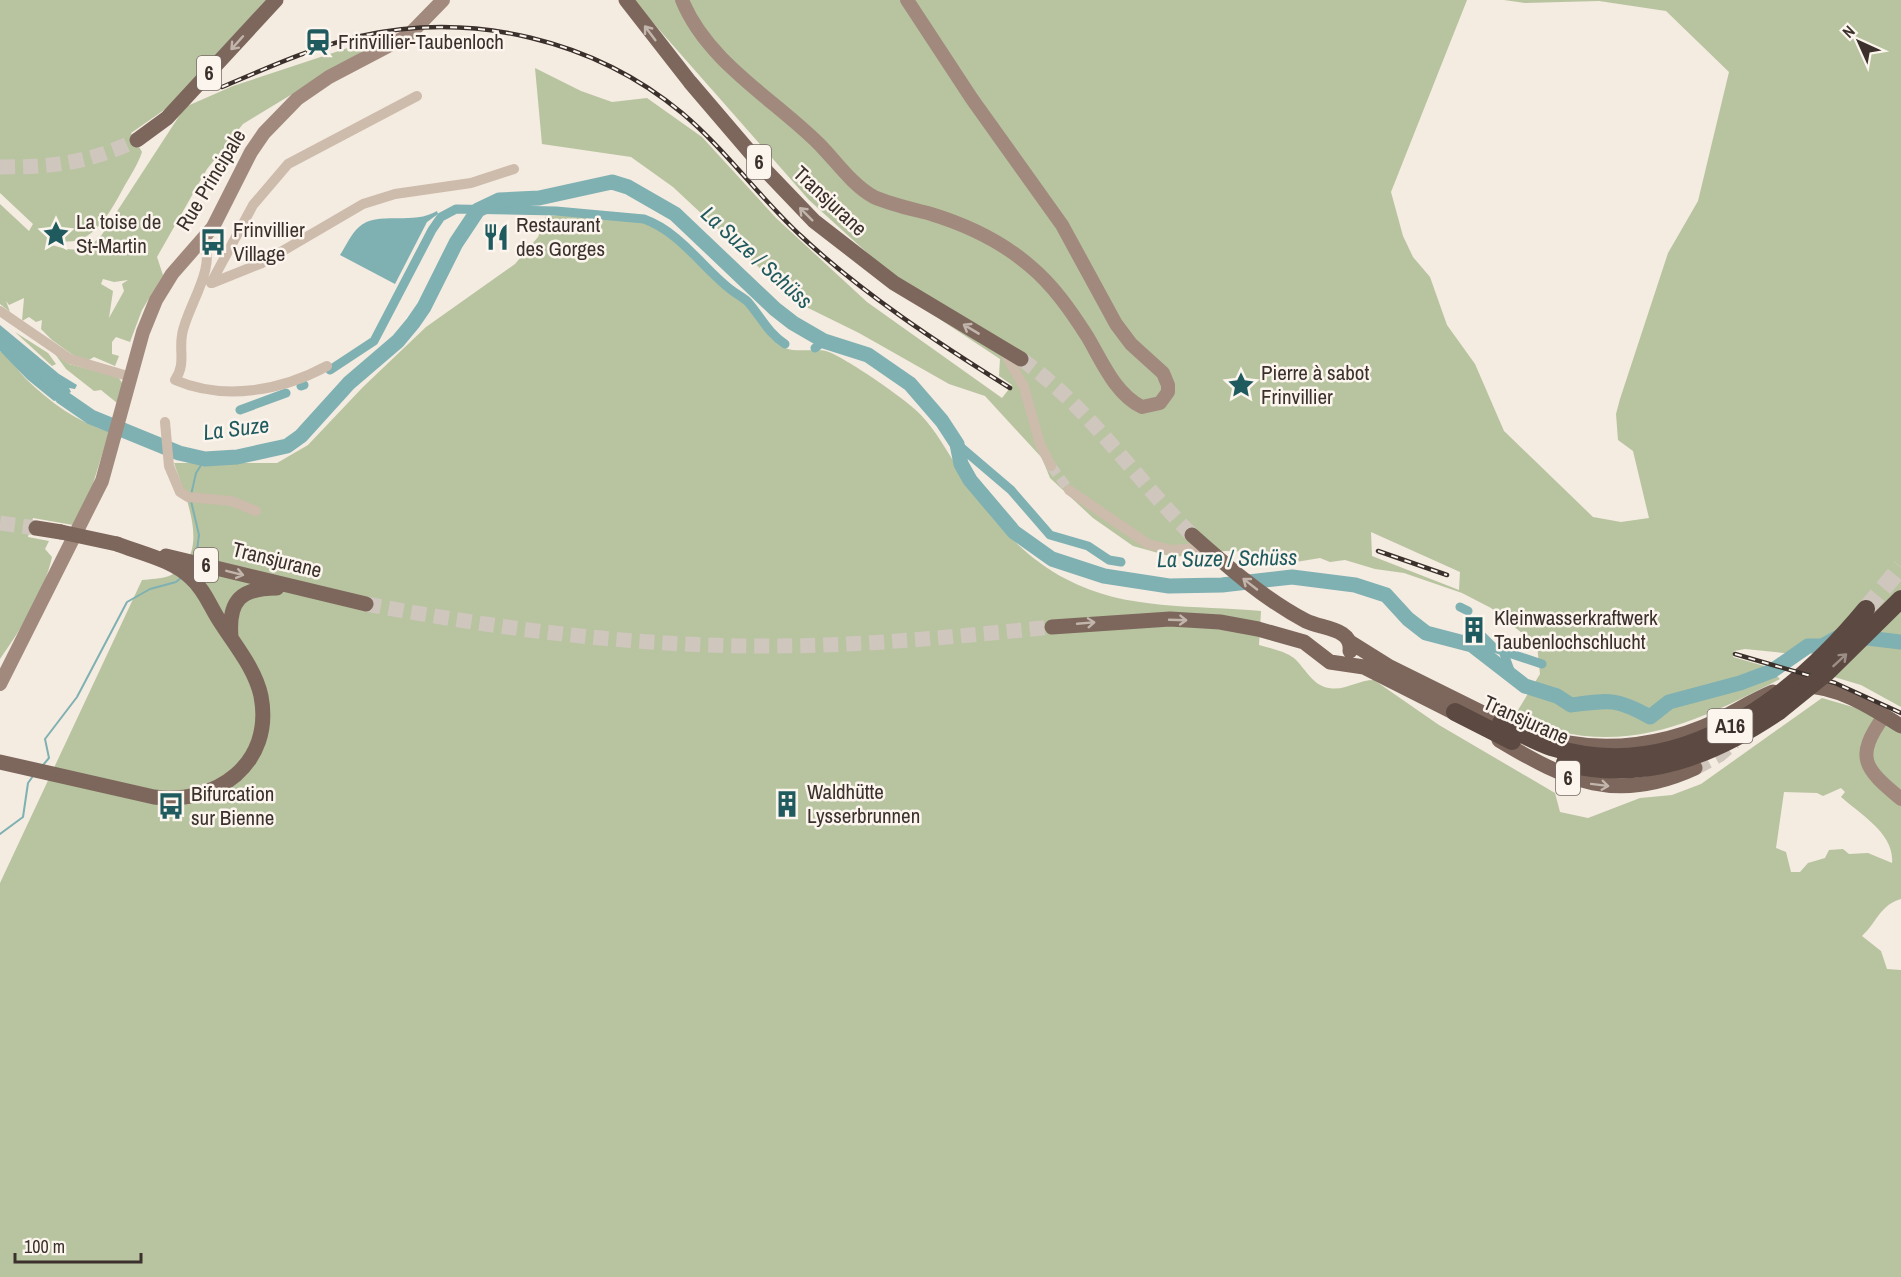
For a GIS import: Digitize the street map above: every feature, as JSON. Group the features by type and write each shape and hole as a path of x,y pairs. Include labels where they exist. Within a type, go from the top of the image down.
{"highway":[{"name":"Transjurane","path":"1455,712 1542,754 1589,768 1634,770 1681,762 1729,741 1779,711 1826,673 1901,599"},
{"name":"Transjurane","path":"1501,723 1544,744 1586,754 1637,756 1682,748 1723,730 1771,700 1823,656 1865,610"}],"main road":[{"name":"6","path":"137,140 167,118 276,0"},
{"name":"Transjurane","path":"626,0 690,82 767,172 814,221 876,270 1014,358"},
{"name":"Transjurane","path":"39,528 117,544 366,604"},
{"path":"0,762 112,788 174,799 199,796 222,786 242,769 254,752 262,724 262,702 256,681 231,637 190,576 172,566 117,544"},
{"name":"6","path":"1200,544 1255,588 1293,614 1343,633 1350,642"},
{"path":"231,637 231,612 243,595 259,588 295,587"},
{"name":"6","path":"1052,627 1170,619 1220,622 1299,640 1330,662 1340,662"},
{"path":"1322,656 1319,648 1320,640 1325,634 1333,631"},
{"name":"Transjurane","path":"1350,642 1390,667 1501,723"},
{"path":"1340,662 1349,654 1350,642"},
{"name":"Transjurane","path":"1340,662 1364,667 1455,712"},
{"name":"6","path":"1501,723 1536,736 1575,744 1635,745 1684,734 1778,690 1796,687 1849,699 1901,726"},
{"name":"6","path":"1455,712 1542,765 1580,782 1607,786 1635,786 1663,781 1695,768"}],"street":[{"name":"Rue Principale","path":"0,684 93,503 110,457 146,324 156,300 172,274 203,240 221,213 251,152 287,107 328,77 409,35 443,0"},
{"path":"682,0 702,34 719,54 819,144 857,185 875,197 971,228 1012,252 1031,267 1062,300 1111,377 1128,398 1142,407 1161,404 1168,392 1166,379 1123,335 1062,225 972,99 907,0"},
{"path":"212,283 253,205 288,164 417,96"},
{"path":"198,292 212,283 262,263 363,204 394,194 471,183 514,169"},
{"path":"203,240 207,257 198,292 182,334 183,363 175,380 207,391 251,390 302,379 327,366"},
{"path":"0,312 70,359 130,380"},
{"path":"1014,358 1040,444 1051,466"},
{"path":"165,422 168,458 175,484 193,497 231,501 256,511"},
{"path":"1070,490 1148,544 1171,550 1200,544"},
{"path":"1884,716 1867,743 1865,759 1874,775 1901,799"}],"green space":[{"path":"0,0 266,0 167,108 131,133 142,152 113,207 89,235 67,242 54,239 52,245 66,249 84,248 101,236 185,107 233,86 363,43 365,50 243,124 207,169 157,257 163,275 142,310 130,342 116,337 112,342 112,354 119,356 115,366 94,357 84,363 52,340 41,329 42,320 36,322 29,317 22,321 24,298 9,305 6,301 10,312 0,304 0,204 29,231 33,224 0,193","holes":["103,279 114,282 128,280 122,284 124,291 109,318 113,291 101,284"]},
{"path":"633,0 1467,0 1391,192 1403,236 1413,257 1430,277 1447,325 1475,364 1504,431 1593,517 1621,522 1649,518 1633,451 1618,440 1616,414 1668,253 1698,201 1729,72 1666,11 1599,1 1525,3 1504,0 1901,0 1901,707 1861,685 1834,677 1850,661 1821,652 1784,653 1745,649 1734,651 1733,657 1768,667 1780,679 1700,717 1645,733 1617,737 1588,736 1558,731 1515,715 1540,674 1537,645 1491,608 1462,593 1404,573 1375,569 1345,560 1330,562 1320,558 1272,566 1259,552 1225,551 1173,557 1133,546 1093,518 1050,478 1042,458 985,396 949,384 859,333 796,302 673,187 631,157 542,144 535,68 581,91 612,102 647,98 702,137 776,218 867,302 1002,398 1012,385 999,376 1000,359 941,320 809,200","holes":["1371,532 1460,572 1459,590 1372,556"]},
{"path":"554,215 632,218 661,230 693,252 735,289 750,306 767,333 778,344 790,349 821,350 835,355 875,380 913,408 936,434 992,517 1019,546 1050,569 1089,589 1136,602 1261,611 1259,645 1294,658 1323,687 1335,689 1374,680 1439,725 1555,793 1560,812 1588,818 1640,798 1672,795 1701,784 1822,698 1884,716 1901,726 1901,899 1888,905 1862,936 1881,951 1887,969 1901,970 1901,1277 0,1277 0,883 142,580 169,576 183,567 190,555 193,540 192,524 174,463 277,463 308,445 363,387 426,327 515,264 538,237 546,216","holes":["1841,788 1845,792 1841,797 1875,826 1888,843 1892,863 1868,853 1849,854 1843,849 1829,850 1825,858 1808,863 1800,872 1791,872 1786,852 1776,848 1784,792 1817,793 1823,796"]},
{"path":"15,332 48,353 56,364 52,366"},
{"path":"0,351 45,396 75,417 109,432 92,487 73,525 33,518 28,537 49,541 45,549 52,557 38,597 0,659"},
{"path":"55,354 69,364 118,377 123,384 117,403 101,390 94,391 66,369"}],"water":[{"path":"437,211 438,214 427,222 395,284 340,255 354,233 366,222 385,218 417,217"},
{"path":"0,325 59,374 77,385 75,389 69,388 71,392 54,401 27,379 0,351"}],"waterway":[{"name":"La Suze / Schüss","path":"49,380 62,397 91,417 179,453 205,459 237,457 287,446 301,436 349,383 398,341 413,323 424,307 456,243 478,210 499,200 539,198 612,182 628,187 675,214 775,309 793,323 824,341 868,355 910,384 942,421 957,444 961,464 970,480 1014,532 1052,559 1104,576 1169,586 1222,585 1292,577 1355,585 1386,595 1408,619 1426,633 1472,645 1525,686 1557,696 1571,705 1612,702 1629,706 1650,717 1669,702 1740,683 1772,671 1808,646 1822,646 1840,636 1901,642"},
{"path":"330,370 374,341 432,230 441,217 456,209 556,211 644,219 669,232 719,280 748,302 769,330 785,344"},
{"path":"815,348 824,341"},
{"name":"La Suze","path":"240,410 286,393"},
{"path":"957,444 1011,490 1050,535 1088,546 1109,560 1121,562"},
{"path":"191,495 196,473 205,459"},
{"path":"191,501 199,535 196,557"},
{"path":"43,765 49,758 45,739 77,697 127,602 150,589 176,582 181,578"},
{"path":"1460,607 1468,611"},
{"path":"1481,635 1494,648"},
{"path":"1472,645 1494,648 1542,664"},
{"path":"1503,651 1512,676"},
{"path":"0,834 23,817 28,783 33,776"}],"tunnel":[{"path":"0,167 54,165 86,159 137,140"},
{"path":"1021,359 1069,399 1192,535"},
{"path":"1051,466 1069,490"},
{"path":"0,523 36,528"},
{"path":"1866,609 1901,567"},
{"path":"366,604 463,621 559,634 704,645 790,646 865,643 1052,627"},
{"path":"1695,768 1719,755 1734,742"}],"railway":[{"path":"222,87 325,46 361,36 403,29 446,27 489,30 530,38 571,50 610,67 648,88 682,113 713,142 801,236 850,278 902,317 1010,388"},
{"path":"1378,551 1447,575"},
{"path":"1735,654 1835,683 1901,713"}],"place":[{"name":"Frinvillier-Taubenloch","path":"318,42"},
{"name":"La toise de St-Martin","path":"56,234"},
{"name":"Restaurant des Gorges","path":"496,237"},
{"name":"Frinvillier Village","path":"213,242"},
{"name":"Pierre à sabot Frinvillier","path":"1241,385"},
{"name":"Kleinwasserkraftwerk Taubenlochschlucht","path":"1474,630"},
{"name":"Waldhütte Lysserbrunnen","path":"787,804"},
{"name":"Bifurcation sur Bienne","path":"171,806"}]}
